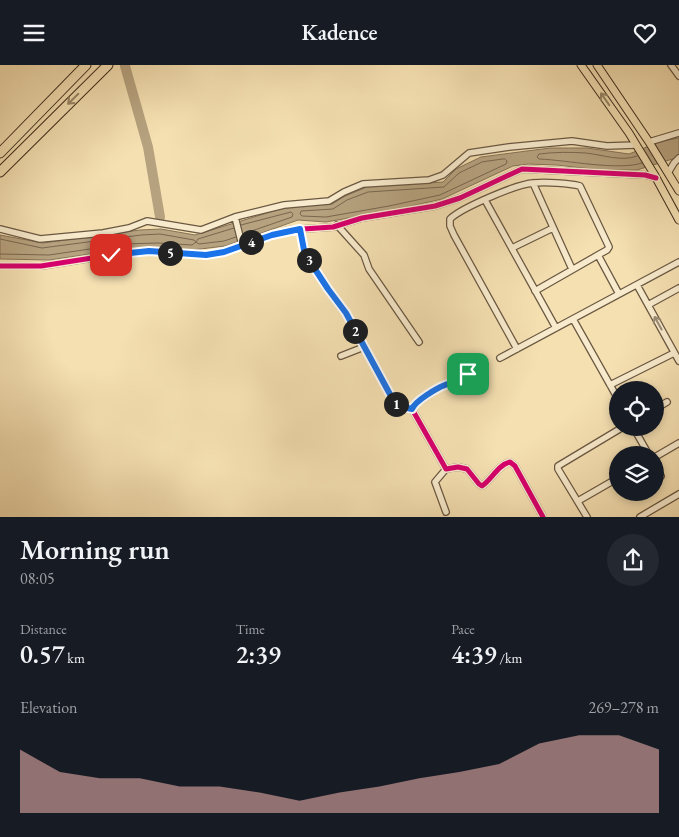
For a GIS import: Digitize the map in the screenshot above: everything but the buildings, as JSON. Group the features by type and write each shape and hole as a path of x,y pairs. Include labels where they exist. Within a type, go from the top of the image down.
{"highway":[{"path":"0,153 86,65"},
{"path":"0,172 108,65"}],"main road":[{"path":"581,65 637,147 679,220"},
{"path":"597,65 650,143 679,191"}],"street":[{"path":"671,65 679,76"},
{"path":"650,143 679,133"},
{"path":"0,229 33,237 48,238 114,231 139,225 147,221 201,230 291,204 329,201 363,184 437,178 449,171 469,153 572,141 607,146 637,147"},
{"path":"667,171 679,158"},
{"path":"0,266 41,266 149,251 206,255 224,252 241,243 272,235 300,229 325,228 362,218 423,209 448,202 522,169 655,176"},
{"path":"533,183 572,269"},
{"path":"517,349 454,235 449,222 453,216 485,200 520,186 533,183 580,186 609,247 607,250 535,291"},
{"path":"485,200 556,328"},
{"path":"236,219 241,243"},
{"path":"338,225 364,255 369,269 419,342"},
{"path":"512,248 553,228"},
{"path":"300,229 307,257 346,313 396,403 399,406 412,409 446,469"},
{"path":"598,255 619,294"},
{"path":"500,358 679,262"},
{"path":"620,381 677,357 637,285"},
{"path":"648,305 679,288"},
{"path":"573,319 609,383"},
{"path":"341,356 364,347"},
{"path":"412,409 415,404 443,385 460,380 478,365"},
{"path":"587,517 558,466 609,435"},
{"path":"664,452 679,443"},
{"path":"446,512 435,482 446,469 458,467 468,469 478,484 482,486 499,469 510,462 515,466 543,517"},
{"path":"578,501 609,484"},
{"path":"640,517 679,494"}],"water":[{"path":"679,138 679,157 637,170 600,170 528,164 513,166 442,199 326,222 298,220 225,246 192,250 125,249 49,260 0,259 0,235 43,243 140,230 161,229 195,235 280,209 332,204 345,196 367,187 443,182 456,169 481,157 550,148 587,148 629,154 662,141"}],"waterway":[{"path":"125,66 148,147 160,217"}],"cycle path":[{"path":"0,266 41,266 149,251 206,255 224,252 288,230 333,227 362,218 435,206 460,198 522,169 645,175 656,178"},
{"path":"300,229 307,257 346,314 396,404 412,409 446,469 458,467 467,469 482,486 502,466 510,462 515,466 543,517"}],"route":[{"path":"111,255 149,251 206,255 224,252 288,230 300,229 307,257 333,297 346,313 392,398 399,406 412,409 415,404 443,385 457,383 468,374"}]}
